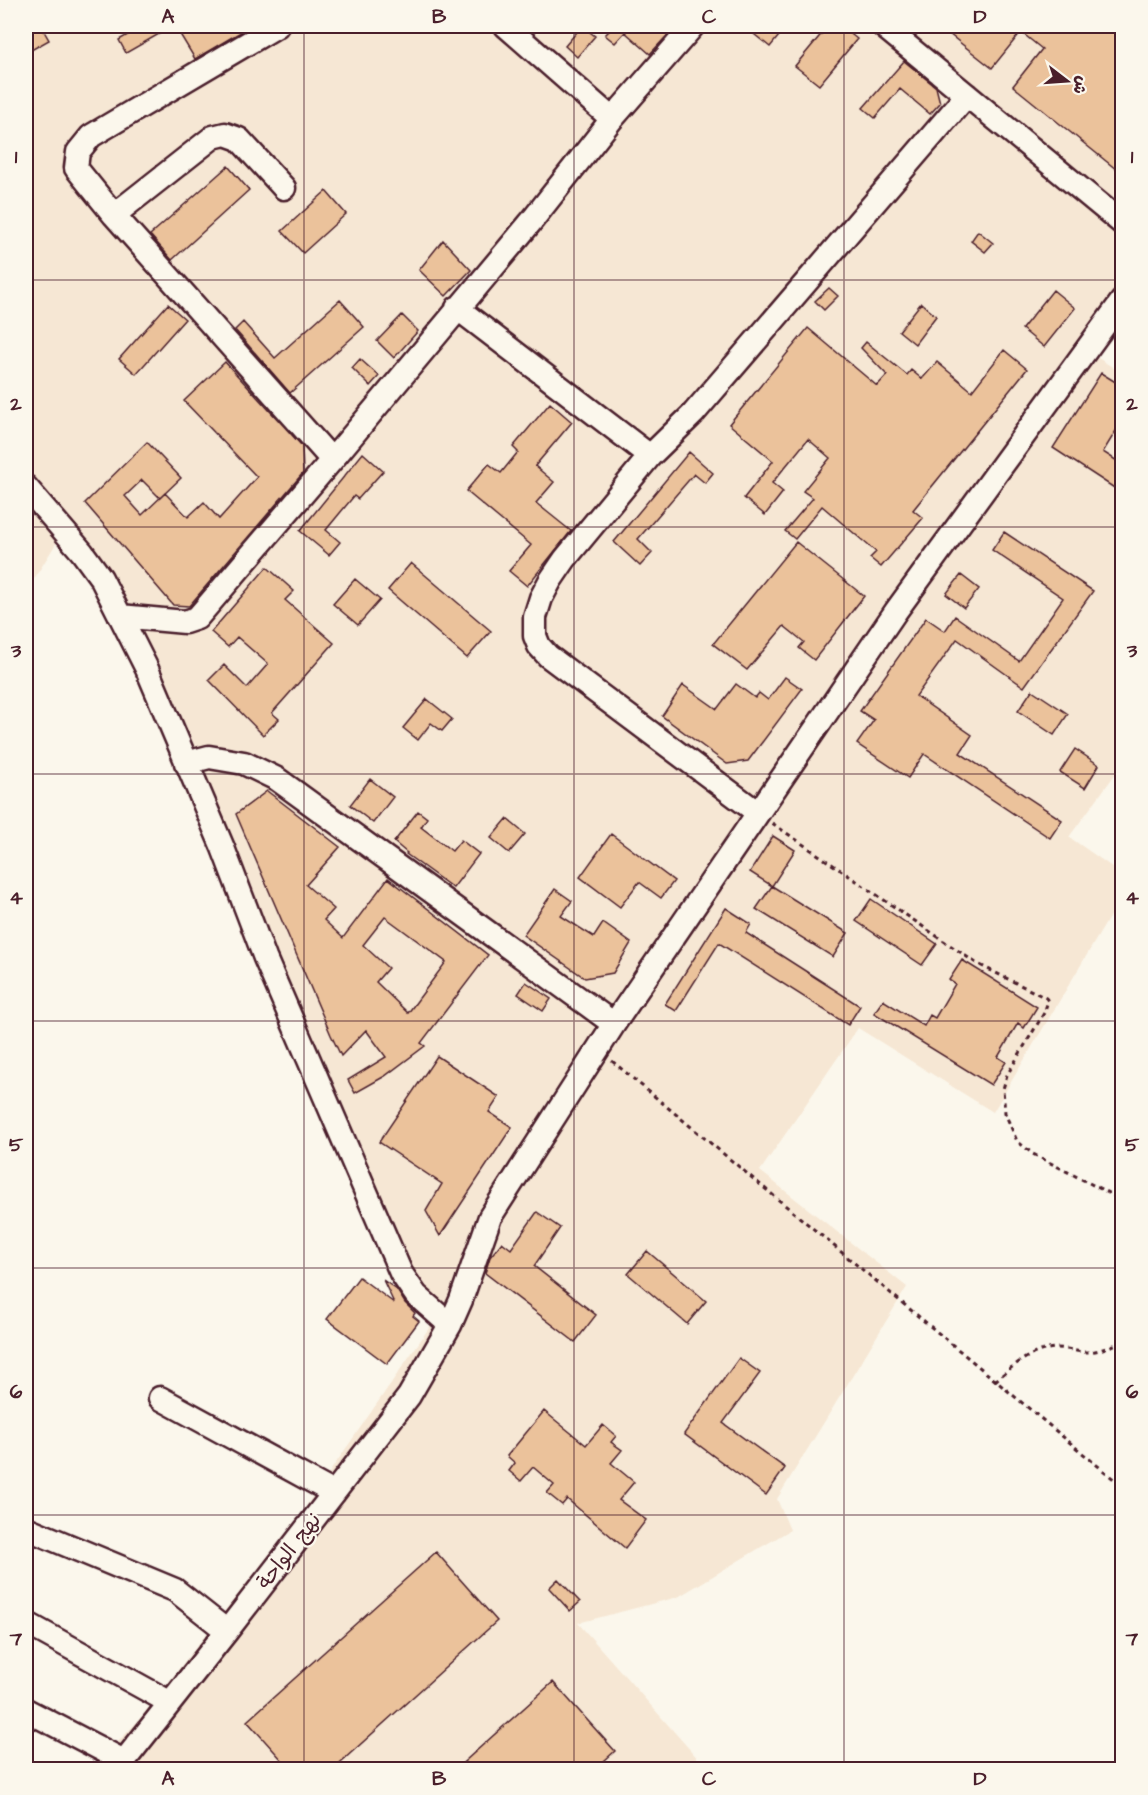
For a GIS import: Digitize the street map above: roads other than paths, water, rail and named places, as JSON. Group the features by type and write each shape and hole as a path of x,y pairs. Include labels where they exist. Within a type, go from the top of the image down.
{"street":[{"path":"277,26 91,136 78,152 76,168 114,215 332,460"},
{"path":"506,26 612,119"},
{"path":"120,616 185,622 197,618 530,223 612,119 693,26"},
{"path":"883,26 1122,223"},
{"path":"758,813 548,656 539,646 535,636 535,617 550,581 565,558 650,456 693,414 968,95"},
{"path":"114,215 213,136 225,134 239,139 284,188"},
{"name":"نهج الواحة","path":"120,1765 409,1396 462,1300 490,1217 614,1024 896,611 1122,300"},
{"path":"457,308 650,456"},
{"path":"26,487 101,578 147,669 223,848 270,969 401,1273 416,1295 450,1325"},
{"path":"186,763 209,757 244,763 277,779 614,1024"},
{"path":"160,1398 334,1493"},
{"path":"26,1528 175,1590 227,1631"},
{"path":"26,1623 169,1702"},
{"path":"26,1710 120,1765"}]}
